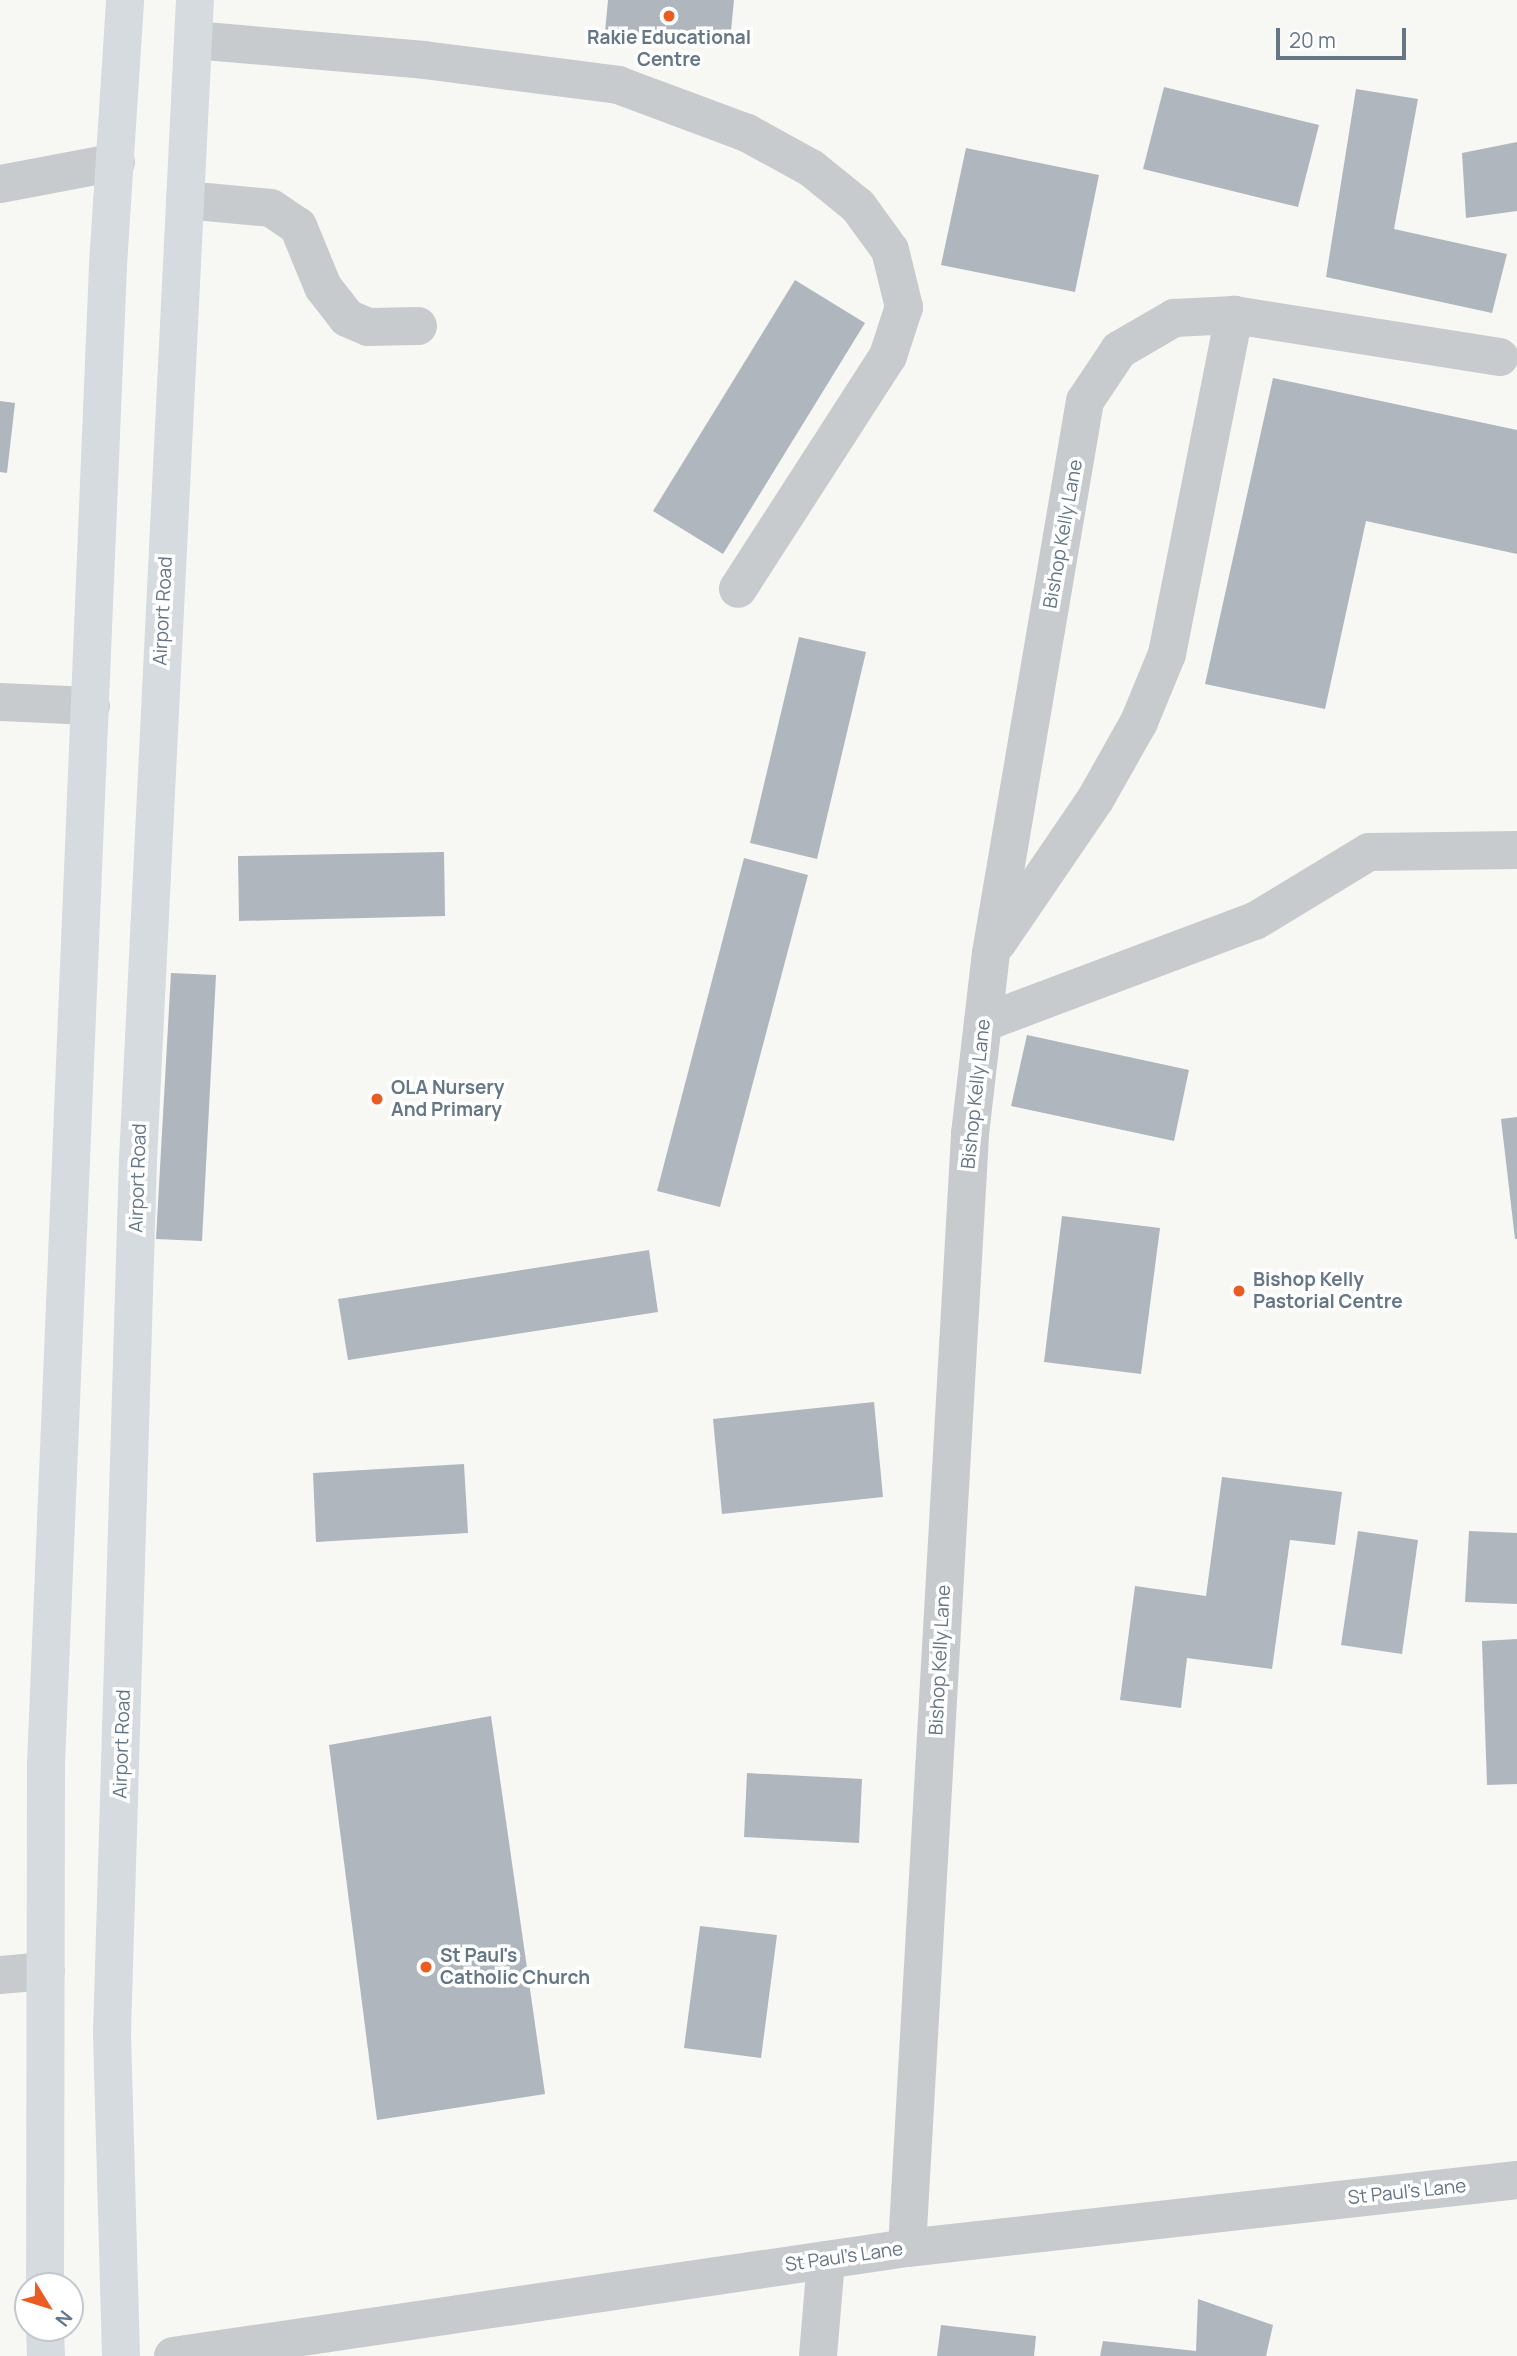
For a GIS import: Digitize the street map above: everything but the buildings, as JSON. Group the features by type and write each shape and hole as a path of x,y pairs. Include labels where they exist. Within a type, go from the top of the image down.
{"main road":[{"path":"45,2272 46,1764 91,706 125,0"},
{"name":"Airport Road","path":"121,2356 112,2020 139,1146 195,0"}],"street":[{"path":"193,40 424,61 618,85 747,133 811,168 858,206 890,250 904,307 888,356 738,590"},
{"path":"9,176 116,162"},
{"path":"185,200 271,208 298,226 323,287 347,318 368,327 418,326"},
{"path":"991,953 1095,800 1139,722 1167,654 1234,315"},
{"name":"Bishop Kelly Lane","path":"907,2248 970,1134 991,953 1086,401 1119,351 1174,318 1234,315 1500,357"},
{"path":"0,702 91,706"},
{"path":"983,1023 1255,921 1369,852 1517,850"},
{"path":"0,1975 46,1971"},
{"name":"St Paul's Lane","path":"173,2356 907,2248 1517,2180"},
{"path":"818,2356 826,2260"}],"place":[{"name":"Rakie Educational Centre","path":"669,16"},
{"name":"OLA Nursery And Primary","path":"377,1099"},
{"name":"Bishop Kelly Pastorial Centre","path":"1239,1291"},
{"name":"St Paul's Catholic Church","path":"426,1967"}]}
